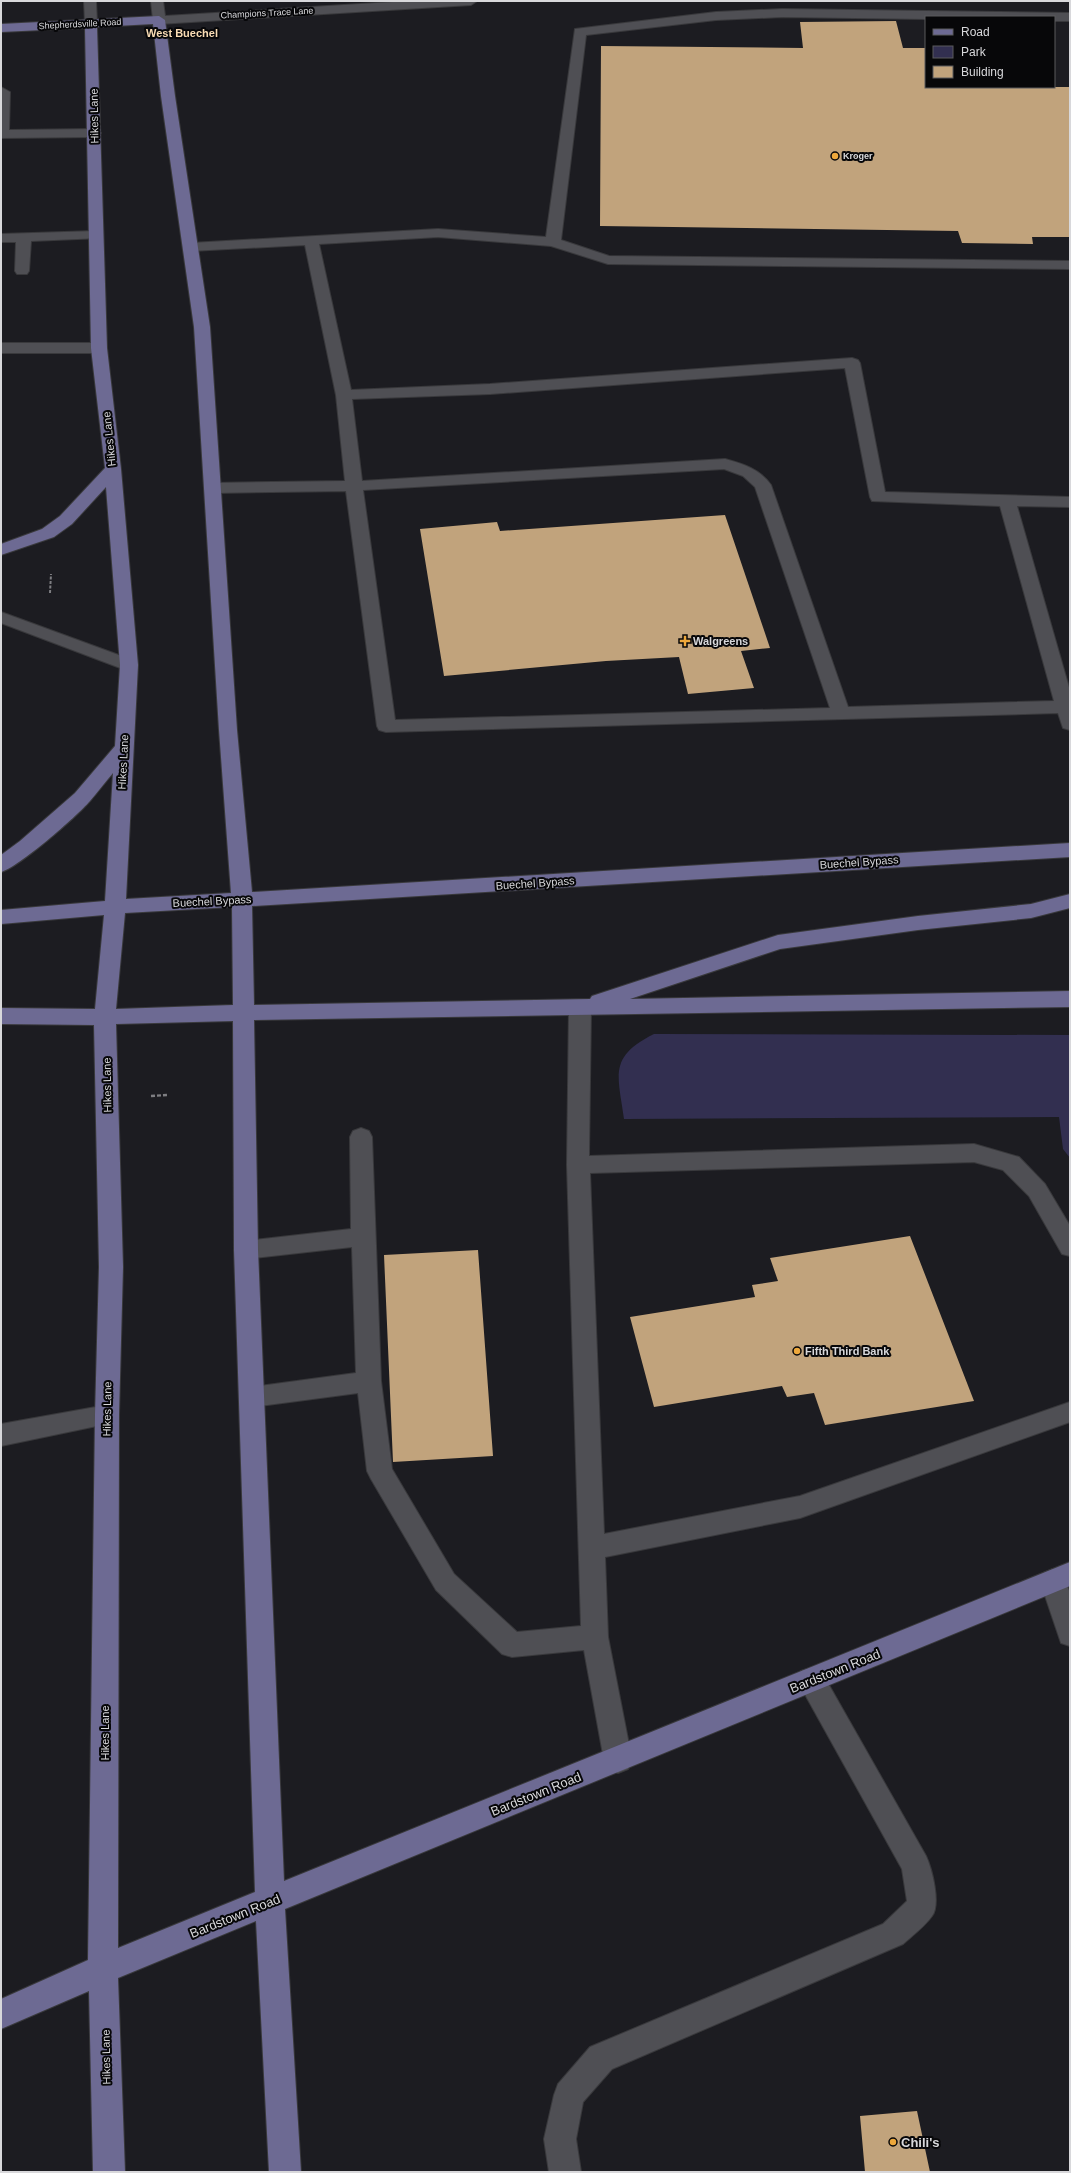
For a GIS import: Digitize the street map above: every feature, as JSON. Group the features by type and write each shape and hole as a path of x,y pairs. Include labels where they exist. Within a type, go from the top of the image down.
{"main road":[{"name":"Shepherdsville Road","path":"1,28 159,20"},
{"path":"159,20 202,328 228,730 242,900 246,1250 270,1902 285,2172"},
{"name":"Hikes Lane","path":"91,23 99,348 113,469 129,665 115,907 105,1017 111,1267 107,1415 103,1969 108,2172"},
{"path":"1,550 48,533 66,520 113,469"},
{"path":"1,865 27,846 82,798 124,746"},
{"name":"Buechel Bypass","path":"1,917 115,907 1070,850"},
{"path":"580,1008 778,942 918,923 1031,911 1070,901"},
{"path":"1,1016 105,1017 243,1012 580,1008 1070,998"},
{"name":"Bardstown Road","path":"1,2014 103,1969 1062,1578"}],"street":[{"name":"Hikes Lane","path":"90,1 91,23"},
{"path":"157,1 159,20"},
{"name":"Champions Trace Lane","path":"159,20 471,1"},
{"path":"552,242 580,32 716,16 782,13 998,16"},
{"path":"1055,17 1070,17"},
{"path":"1,91 3,92 1,135 94,134"},
{"path":"191,247 438,233 552,242 608,260 1070,265"},
{"path":"1,238 96,235"},
{"path":"22,271 24,237"},
{"path":"311,239 344,395 354,486 386,726 1067,708 1007,501"},
{"path":"1,348 99,348"},
{"path":"344,395 490,389 852,363 878,497 1070,502"},
{"path":"212,488 354,486 725,464 749,472 763,485 841,713"},
{"path":"1,617 129,665"},
{"path":"580,1008 578,1165 595,1637 618,1760"},
{"path":"361,1137 363,1237 369,1381 380,1471 445,1582 512,1645 595,1637"},
{"path":"578,1165 974,1153 1011,1163 1037,1190 1070,1247"},
{"path":"246,1250 363,1237"},
{"path":"252,1398 369,1381"},
{"path":"592,1548 800,1507 1070,1412"},
{"path":"1,1435 107,1415"},
{"path":"1062,1578 1070,1634"},
{"path":"565,2172 560,2139 569,2095 601,2058 893,1934 922,1906 916,1866 811,1680"}],"path":[{"path":"50,601 51,570"}],"green space":[{"path":"654,1034 1070,1035 1070,1158 1063,1149 1059,1117 624,1119 619,1079 623,1059 639,1042"}],"building":[{"name":"Kroger","path":"896,21 903,48 925,48 925,88 1070,87 1070,237 1032,237 1033,244 962,243 958,231 600,226 601,46 803,48 800,22"},
{"name":"Walgreens","path":"725,515 770,648 741,651 754,688 688,694 679,657 606,661 444,676 420,529 497,522 500,531"},
{"name":"Fifth Third Bank","path":"910,1236 974,1401 825,1425 814,1393 787,1397 782,1386 654,1407 630,1317 755,1297 752,1285 778,1281 770,1258"},
{"path":"478,1250 493,1456 393,1462 384,1255"},
{"path":"917,2111 930,2172 865,2172 860,2116"}],"place":[{"name":"Kroger","path":"835,156"},
{"name":"Walgreens","path":"685,641"},
{"name":"Fifth Third Bank","path":"797,1351"},
{"name":"Chili's","path":"893,2142"}],"district":[{"name":"West Buechel","path":"182,33"}]}
